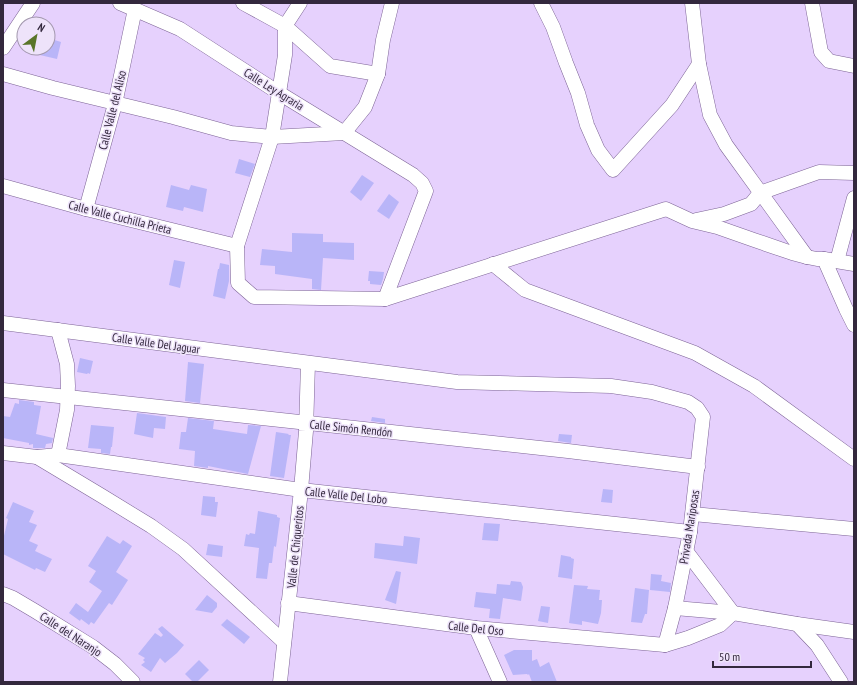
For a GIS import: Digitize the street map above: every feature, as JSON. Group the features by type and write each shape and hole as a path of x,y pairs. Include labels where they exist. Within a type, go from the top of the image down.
{"street":[{"path":"3,48 32,3"},
{"name":"Calle Ley Agraria","path":"120,3 180,29 279,93 413,175 422,183 426,191 385,299"},
{"path":"243,3 285,26 330,66 378,74"},
{"path":"300,3 285,26 286,55 272,137 237,246 238,283 254,297 385,299 666,210 692,220 807,257 854,264"},
{"path":"3,74 230,133 272,137 344,133 365,107 378,74 383,40 392,3"},
{"path":"542,3 553,27 578,93 587,125 598,150 612,170 672,105 699,64"},
{"path":"692,3 699,64 710,115 726,145 807,257"},
{"path":"812,3 821,52 829,61 854,66"},
{"name":"Calle Valle del Aliso","path":"86,209 115,104 135,9"},
{"path":"692,220 724,214 751,204 760,193 819,172 854,173"},
{"name":"Calle Valle Cuchilla Prieta","path":"3,186 86,209 237,246"},
{"path":"854,198 831,260 846,309 854,325"},
{"path":"493,264 525,290 695,353 754,386 854,459"},
{"name":"Calle Valle Del Jaguar","path":"3,323 308,363"},
{"path":"58,330 67,364 68,397 67,410 58,455"},
{"name":"Privada Mariposas","path":"308,363 457,382 611,386 652,392 688,402 697,408 703,417 693,514 675,608 665,645"},
{"name":"Valle de Chiqueritos","path":"280,682 301,490 306,423 308,363"},
{"name":"Calle Simón Rendón","path":"3,390 698,467"},
{"name":"Calle Valle Del Lobo","path":"3,453 37,457 58,455 301,490 690,532"},
{"path":"37,457 151,526 183,549 284,642"},
{"path":"693,514 854,529"},
{"path":"686,551 734,613"},
{"name":"Calle del Naranjo","path":"3,594 13,598 93,647 115,664 133,682"},
{"name":"Calle Del Oso","path":"288,603 476,628 665,645"},
{"path":"675,608 734,613 854,632"},
{"path":"665,645 688,638 720,625 734,613"},
{"path":"797,624 817,645 841,682"},
{"path":"476,628 500,682"}],"building":[{"path":"56,40 61,42 57,59 44,56 56,56"},
{"path":"239,159 255,164 250,177 235,173"},
{"path":"362,175 374,183 361,201 350,192"},
{"path":"171,185 189,190 191,185 207,189 203,212 184,207 183,211 166,207"},
{"path":"389,194 399,202 389,219 377,211"},
{"path":"292,233 323,234 323,242 354,243 354,260 323,258 321,290 312,289 312,279 275,274 275,266 260,265 262,249 292,252"},
{"path":"174,260 185,262 180,288 169,285"},
{"path":"220,263 229,265 229,281 225,299 213,296"},
{"path":"369,271 384,272 381,285 370,284 370,281 368,281"},
{"path":"80,358 93,361 90,374 77,372"},
{"path":"188,362 204,364 200,403 185,401"},
{"path":"19,400 34,402 34,405 41,406 36,434 53,438 52,443 46,444 45,448 33,448 33,444 29,445 29,443 3,438 3,416 10,417 15,403 19,404"},
{"path":"137,413 166,417 165,429 154,428 153,438 134,434"},
{"path":"372,417 385,419 385,423 371,421"},
{"path":"188,418 214,421 213,429 247,434 248,425 261,426 248,474 208,466 208,468 194,466 195,451 179,449 181,432 186,432"},
{"path":"91,425 114,427 110,454 101,453 101,449 88,448"},
{"path":"276,432 291,435 284,478 270,476"},
{"path":"559,434 572,435 571,443 558,441"},
{"path":"603,489 613,490 612,503 601,502"},
{"path":"203,496 215,497 215,502 218,502 216,517 201,515"},
{"path":"13,502 34,511 29,522 37,525 29,541 38,545 35,551 52,559 45,572 36,568 35,570 3,554 3,540 8,519 6,518"},
{"path":"258,511 277,515 277,517 280,518 276,547 274,546 272,563 269,563 267,579 256,578 259,548 244,546 246,534 255,534"},
{"path":"484,523 500,524 498,541 482,540"},
{"path":"107,536 120,544 123,540 132,546 116,572 128,580 112,605 109,603 94,624 91,622 89,625 81,619 80,621 69,613 76,603 88,612 102,591 89,582 96,571 88,566"},
{"path":"404,536 420,538 417,564 374,558 375,543 403,546"},
{"path":"208,544 223,546 222,557 206,555"},
{"path":"561,555 574,559 572,579 558,577"},
{"path":"396,571 401,572 396,604 385,600"},
{"path":"651,574 662,575 661,581 671,583 670,592 650,590"},
{"path":"511,581 521,582 523,587 521,601 503,598 500,619 489,618 490,609 474,607 476,592 496,594 497,584 510,585"},
{"path":"574,585 588,586 587,589 600,590 599,600 602,600 598,624 582,621 582,625 569,623"},
{"path":"635,588 649,590 647,614 645,614 642,623 631,622"},
{"path":"207,595 217,603 217,607 212,613 195,610"},
{"path":"541,606 550,607 548,623 538,621"},
{"path":"227,619 250,637 244,644 221,625"},
{"path":"162,626 184,645 165,663 160,658 151,672 141,665 145,662 143,660 145,658 138,654 155,633 161,637 163,635 158,629"},
{"path":"514,650 532,650 532,661 537,659 540,667 549,662 557,682 532,682 529,674 513,675 504,655"},
{"path":"199,660 209,670 197,682 193,682 185,674"}]}
